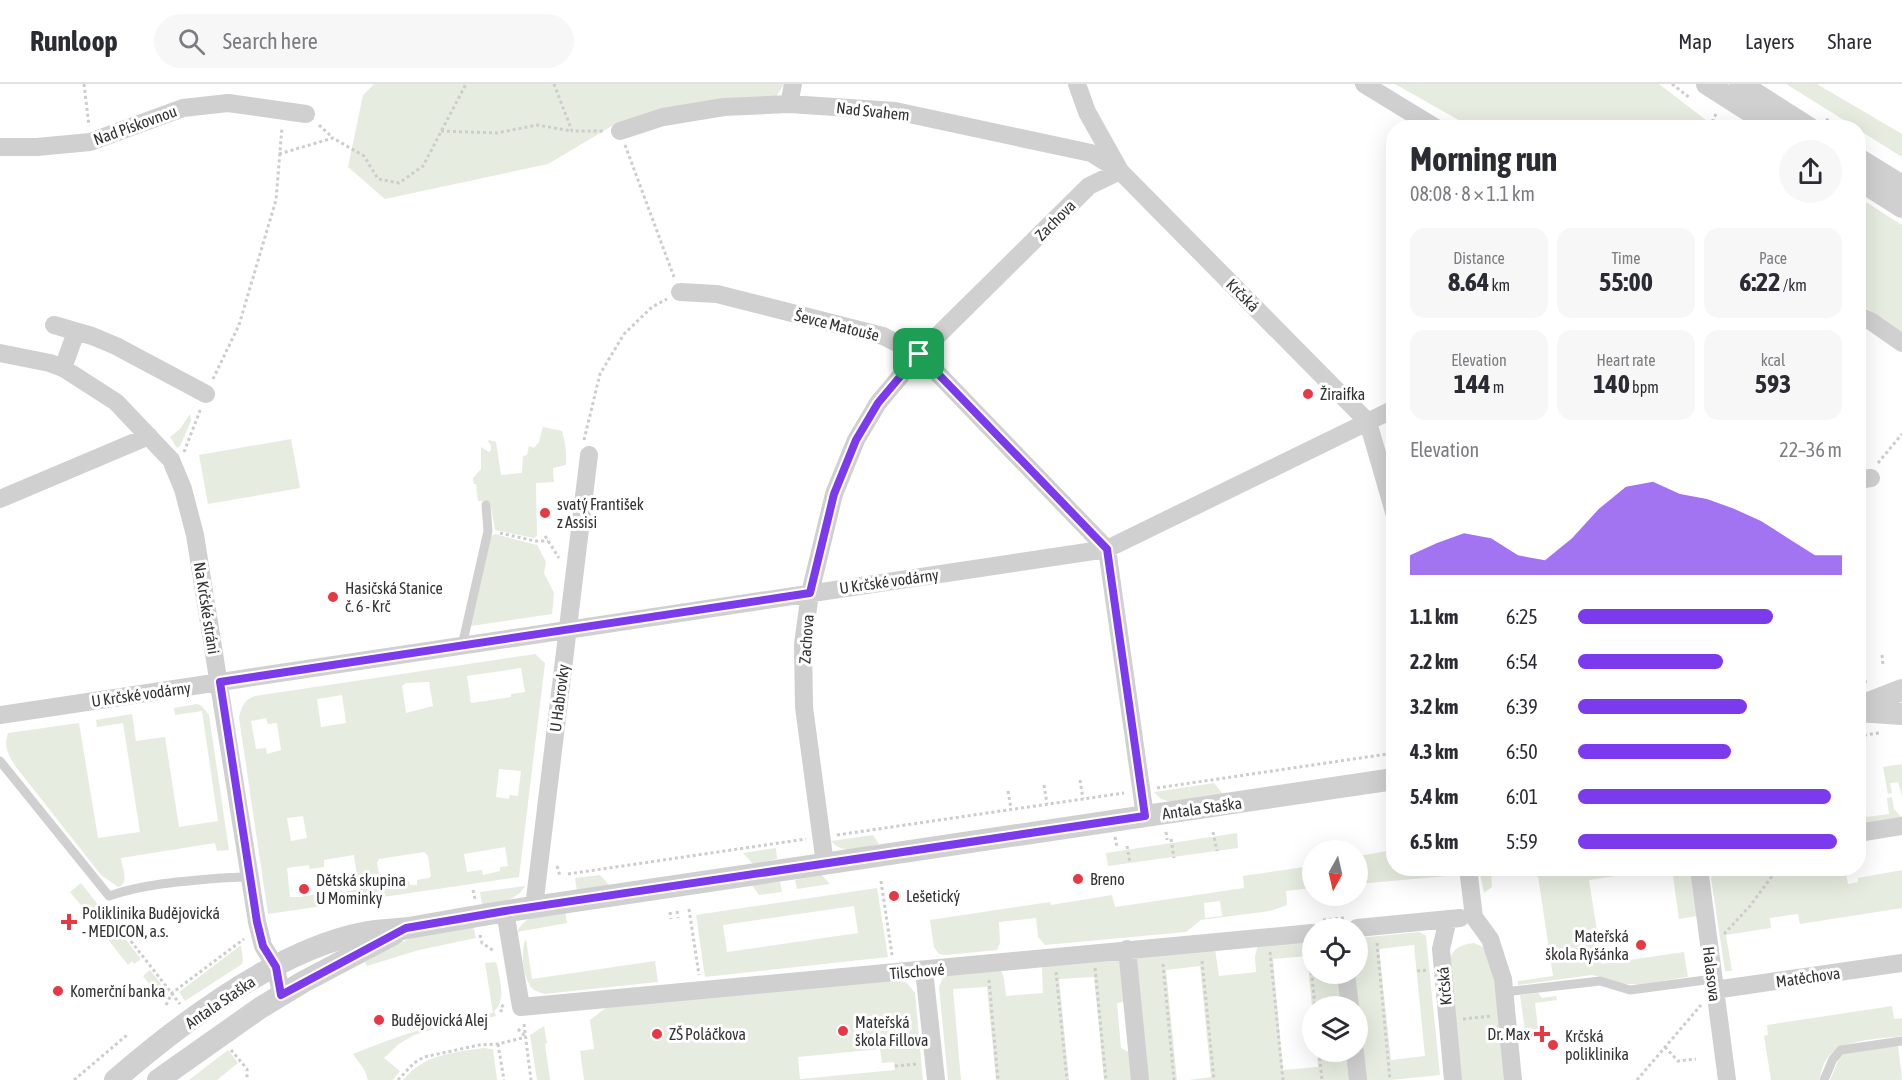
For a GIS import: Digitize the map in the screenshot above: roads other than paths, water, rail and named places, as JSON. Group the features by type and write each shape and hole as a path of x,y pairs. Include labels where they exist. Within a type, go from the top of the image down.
{"street":[{"path":"789,104 793,84"},
{"name":"Krčská","path":"1077,84 1087,112 1120,171 1368,422 1386,484"},
{"path":"1364,84 1423,120"},
{"path":"1740,84 1796,120"},
{"path":"1699,91 1759,120"},
{"name":"Nad Pískovnou","path":"0,147 37,147 90,142 183,108 228,104 306,114"},
{"name":"Nad Svahem","path":"620,131 663,117 724,107 789,104 895,111 1091,153 1120,171"},
{"path":"1866,164 1902,186"},
{"name":"Zachova","path":"825,864 804,707 803,644 810,593 834,494 856,440 878,403 919,354 1089,186 1120,171"},
{"path":"1866,184 1902,207"},
{"name":"Ševce Matouše","path":"680,292 717,294 883,336 919,354 1107,549"},
{"path":"1866,320 1902,343"},
{"path":"54,325 116,346 206,394"},
{"path":"63,368 76,332"},
{"name":"Na Krčské stráni","path":"0,353 50,363 63,368 116,402 171,460 183,489 195,535 249,876 263,946 276,967 281,995"},
{"name":"U Krčské vodárny","path":"0,715 1107,549 1386,414"},
{"path":"0,499 149,436"},
{"name":"U Habrovky","path":"534,907 589,455"},
{"path":"1107,549 1145,816"},
{"path":"1866,706 1902,690"},
{"path":"1866,710 1902,714"},
{"name":"Antala Staška","path":"115,1080 190,1020 244,984 312,949 363,933 1386,780"},
{"path":"1866,832 1902,826"},
{"path":"1469,876 1474,917 1490,939 1503,979 1513,1080"},
{"name":"Halasova","path":"1700,876 1727,1080"},
{"name":"Tilschové","path":"505,911 521,1007 1126,949 1302,936"},
{"path":"1368,927 1474,917"},
{"name":"Krčská","path":"1448,919 1441,949 1453,1080"},
{"name":"Antala Staška","path":"158,1080 208,1043 281,995 406,928"},
{"path":"1126,949 1140,1080"},
{"name":"Matěchova","path":"1713,985 1902,963"},
{"path":"924,970 936,1080"},
{"path":"1356,1062 1358,1080"}],"lane":[{"path":"462,646 488,531 486,504"},
{"path":"0,762 109,896 126,890 165,884 249,876"},
{"path":"1504,992 1600,981 1630,990 1713,985"},
{"path":"1824,1080 1833,1059 1841,1050 1902,1041"}],"place":[{"name":"Žiraifka","path":"1308,394"},
{"name":"svatý František z Assisi","path":"545,513"},
{"name":"Hasičská Stanice č. 6 - Krč","path":"333,597"},
{"name":"Breno","path":"1078,879"},
{"name":"Dětská skupina U Mominky","path":"304,889"},
{"name":"Lešetický","path":"894,896"},
{"name":"Poliklinika Budějovická - MEDICON, a.s.","path":"69,922"},
{"name":"Mateřská škola Ryšánka","path":"1641,945"},
{"name":"Komerční banka","path":"58,991"},
{"name":"Budějovická Alej","path":"379,1020"},
{"name":"Mateřská škola Fillova","path":"843,1031"},
{"name":"ZŠ Poláčkova","path":"657,1034"},
{"name":"Dr. Max","path":"1542,1034"},
{"name":"Krčská poliklinika","path":"1553,1045"}]}
